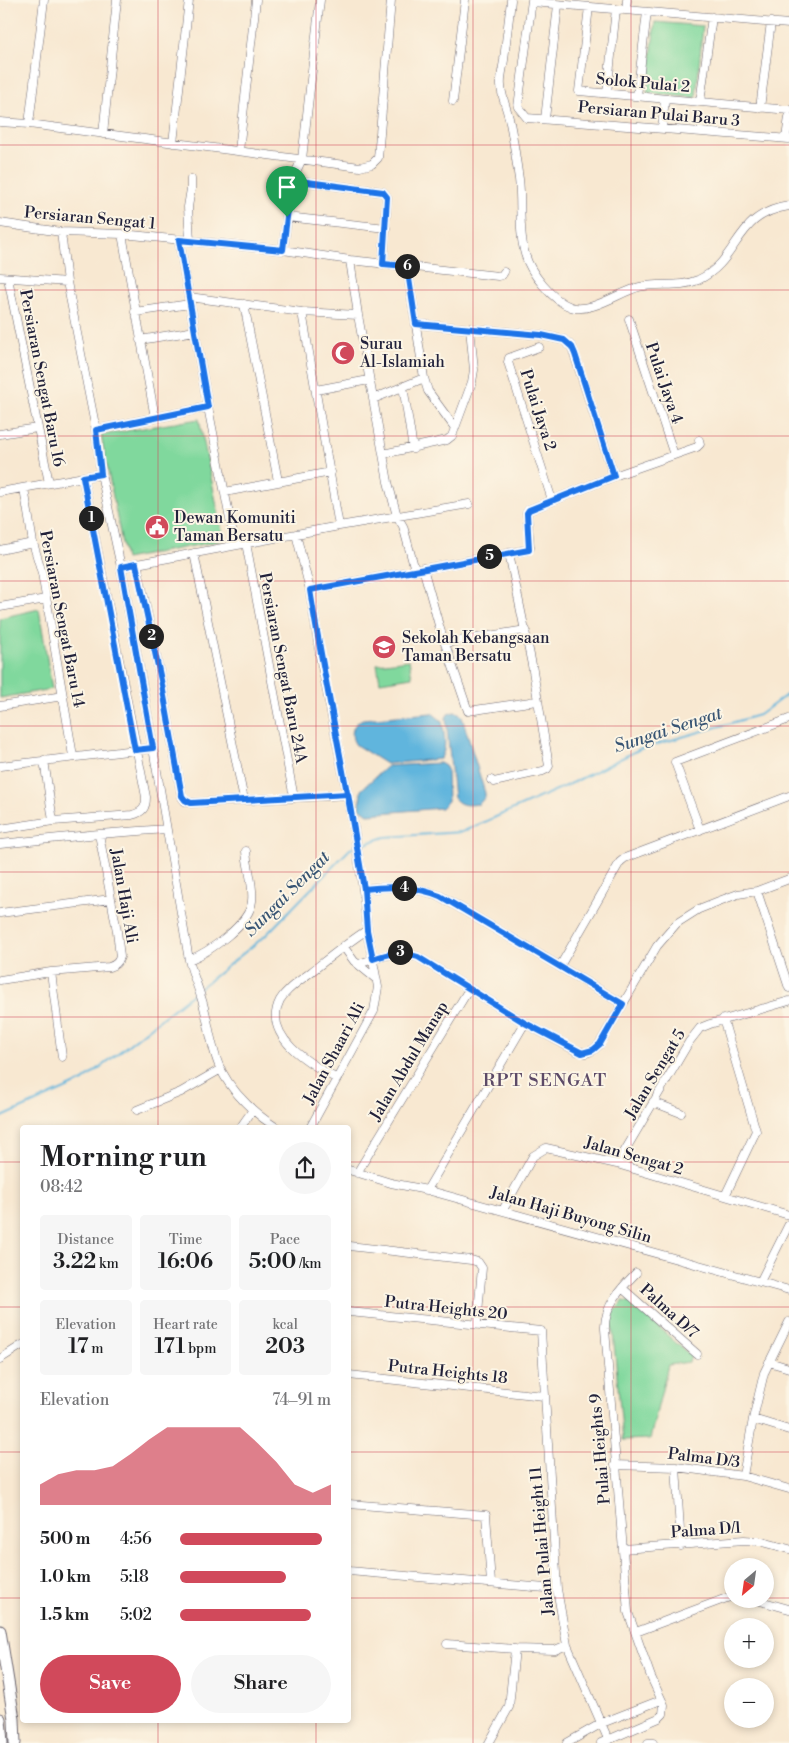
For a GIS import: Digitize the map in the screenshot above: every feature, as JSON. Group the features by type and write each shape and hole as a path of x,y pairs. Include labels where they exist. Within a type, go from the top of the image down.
{"highway":[{"path":"0,1631 14,1719 15,1743"},
{"path":"0,1719 2,1743"}],"street":[{"path":"29,124 44,0"},
{"path":"103,134 117,0"},
{"path":"173,143 189,0"},
{"path":"239,151 256,0"},
{"path":"283,250 292,180 302,159 320,0"},
{"path":"0,122 29,124 360,168 372,164 378,158 391,0"},
{"path":"453,101 465,0"},
{"path":"511,0 501,86 510,122 519,182 522,240 529,264 544,286 558,299 572,308 586,308 639,287 685,284 698,280 717,268 752,220 789,206"},
{"path":"626,10 627,0"},
{"path":"532,1 558,5 789,24"},
{"name":"Persiaran Pulai Baru 3","path":"532,1 518,107 527,118 788,138"},
{"path":"545,119 558,5"},
{"name":"Solok Pulai 2","path":"589,7 578,90 789,110"},
{"path":"606,93 616,9"},
{"path":"637,96 647,12"},
{"path":"700,102 712,17"},
{"path":"760,108 771,22"},
{"path":"662,128 665,99"},
{"path":"788,138 789,117"},
{"path":"190,241 188,207 191,179"},
{"path":"292,180 383,192 387,197 383,264"},
{"path":"287,217 386,228"},
{"name":"Persiaran Sengat 1","path":"0,223 61,232 122,234 283,250 383,264 498,276 504,272"},
{"path":"61,232 68,282 96,430 101,474 121,567 193,977 201,997 221,1069 230,1084 252,1111 273,1125"},
{"path":"122,234 155,418"},
{"path":"179,240 194,331 235,546"},
{"path":"350,260 369,380 388,482 397,516 403,526 419,569 468,711 537,702"},
{"path":"407,266 424,378 428,391 455,428"},
{"path":"4,277 68,282"},
{"name":"Persiaran Sengat Baru 16","path":"4,277 49,483"},
{"path":"135,312 189,301 244,304 302,312 358,315"},
{"path":"244,304 278,481"},
{"path":"302,312 339,526"},
{"name":"Pulai Jaya 4","path":"628,319 674,455"},
{"path":"416,324 541,335 564,340 572,347 614,476"},
{"path":"383,454 413,449 447,440 452,436 472,382 474,370 470,328"},
{"path":"140,340 194,331"},
{"name":"Pulai Jaya 2","path":"538,347 509,358 508,362 552,500"},
{"path":"373,399 424,378"},
{"path":"316,390 369,380"},
{"path":"403,386 413,449"},
{"path":"96,430 208,407"},
{"path":"0,434 37,428"},
{"path":"310,590 529,550 528,511 614,476 697,447 700,444 699,440"},
{"path":"225,492 330,472"},
{"path":"0,492 101,474"},
{"path":"0,828 53,821 132,815 140,813 144,809 146,797 135,750 83,477"},
{"name":"Persiaran Sengat Baru 14","path":"24,488 33,543 42,573 73,756"},
{"path":"121,567 339,526 469,504"},
{"name":"Jalan Shaari Ali","path":"296,534 310,590 321,661 348,794 364,889 367,930 378,994 374,1011 312,1125"},
{"path":"0,550 33,543"},
{"name":"Persiaran Sengat Baru 24A","path":"246,543 294,798"},
{"path":"194,553 244,800"},
{"path":"491,780 494,782 543,771 549,766 526,630 509,553"},
{"path":"136,564 162,685 182,796 185,800 191,803 348,794"},
{"path":"0,608 46,599"},
{"path":"445,643 526,630"},
{"path":"0,706 63,696"},
{"path":"700,830 675,762 789,719"},
{"path":"0,766 153,748"},
{"path":"44,760 53,821"},
{"path":"560,966 620,862 625,858 789,796"},
{"path":"0,844 166,828"},
{"name":"Jalan Haji Ali","path":"0,980 51,972 110,967 116,965 119,961 117,931 99,834"},
{"path":"189,960 203,954 223,939 243,920 251,909 253,899 246,851"},
{"path":"359,964 393,953 412,955 525,1023 582,1053 593,1050 600,1044 657,946 677,924 699,909 718,901 738,894 757,892 789,879"},
{"path":"364,889 391,887 425,890 440,896 623,1004"},
{"path":"757,892 789,988"},
{"path":"0,913 111,899"},
{"path":"338,1079 318,1068 291,1048 283,1038 276,1016 281,999 287,992 343,946 367,930"},
{"path":"343,946 350,956 376,979"},
{"path":"51,972 62,1057"},
{"name":"Jalan Abdul Manap","path":"357,1173 469,989"},
{"name":"Jalan Sengat 5","path":"617,1164 653,1102 700,1028 789,1001"},
{"path":"723,1020 756,1131 725,1196"},
{"path":"427,1190 525,1023"},
{"path":"137,1110 181,1092 221,1069"},
{"path":"653,1102 681,1113"},
{"path":"242,1125 252,1111"},
{"name":"Jalan Sengat 2","path":"504,1210 533,1156 541,1150 553,1149 617,1164 789,1215"},
{"name":"Jalan Haji Buyong Silin","path":"351,1171 391,1184 427,1190 504,1210 788,1291"},
{"path":"760,1282 789,1224"},
{"path":"351,1246 478,1262 482,1268 477,1324"},
{"name":"Pulai Heights 9","path":"636,1273 622,1288 604,1318 628,1612 661,1700"},
{"name":"Palma D/7","path":"622,1288 697,1354"},
{"name":"Putra Heights 20","path":"351,1312 541,1331"},
{"path":"743,1476 764,1373 789,1322"},
{"name":"Jalan Pulai Height 11","path":"541,1331 557,1589 567,1645 602,1723 605,1741"},
{"path":"0,1359 20,1346"},
{"path":"769,1362 789,1368"},
{"name":"Putra Heights 18","path":"351,1375 544,1396"},
{"path":"753,1420 789,1430"},
{"name":"Palma D/3","path":"615,1465 676,1467 743,1476 789,1488"},
{"path":"676,1467 682,1546"},
{"path":"351,1504 486,1515 491,1583"},
{"name":"Palma D/1","path":"623,1549 753,1540 789,1549"},
{"path":"351,1570 557,1589"},
{"path":"636,1632 724,1599"},
{"path":"774,1605 789,1609"},
{"path":"447,1644 555,1650 567,1645"},
{"path":"489,1743 509,1707 515,1649"},
{"path":"567,1743 602,1723 661,1700 664,1705 663,1714 659,1718 605,1741"},
{"path":"648,1743 653,1743"}],"green space":[{"path":"655,22 703,26 696,98 647,93"},
{"path":"199,419 224,540 125,559 101,435"},
{"path":"39,609 52,689 0,698 0,618"},
{"path":"409,660 412,677 380,682 377,664"},
{"path":"623,1301 630,1302 691,1356 689,1362 668,1365 650,1439 623,1440 612,1322 614,1312"}],"water":[{"path":"432,713 442,721 444,730 445,745 440,759 386,764 356,745 354,741 352,734 354,727 356,723 363,719"},
{"path":"459,713 462,717 485,793 485,797 479,804 462,804 454,798 446,718 448,714"},
{"path":"440,763 447,769 448,801 441,808 368,814 360,808 361,790 387,766"}],"waterway":[{"name":"Sungai Sengat","path":"359,846 385,837 462,832 570,784 640,749 759,715 789,693"},
{"name":"Sungai Sengat","path":"200,988 265,936 350,849 355,847"},
{"name":"Sungai Sengat","path":"0,1118 83,1081 196,991"}],"place":[{"name":"Surau Al-Islamiah","path":"343,353"},
{"name":"Dewan Komuniti Taman Bersatu","path":"157,527"},
{"name":"Sekolah Kebangsaan Taman Bersatu","path":"384,647"}],"district":[{"name":"RPT SENGAT","path":"545,1080"}],"route":[{"path":"287,217 283,250 179,240 208,407 96,430 101,474 83,477 135,750 153,748 121,567 136,564 162,685 182,796 185,800 191,803 348,794 364,889 367,930 373,959 399,952 418,957 525,1023 576,1051 586,1053 600,1044 623,1004 440,896 425,890 402,887 364,889 358,851 348,794 321,661 310,590 529,550 527,513 529,510 614,476 575,354 572,347 564,340 541,335 416,324 407,266 383,264 387,197 383,192 292,180 287,217"}]}
